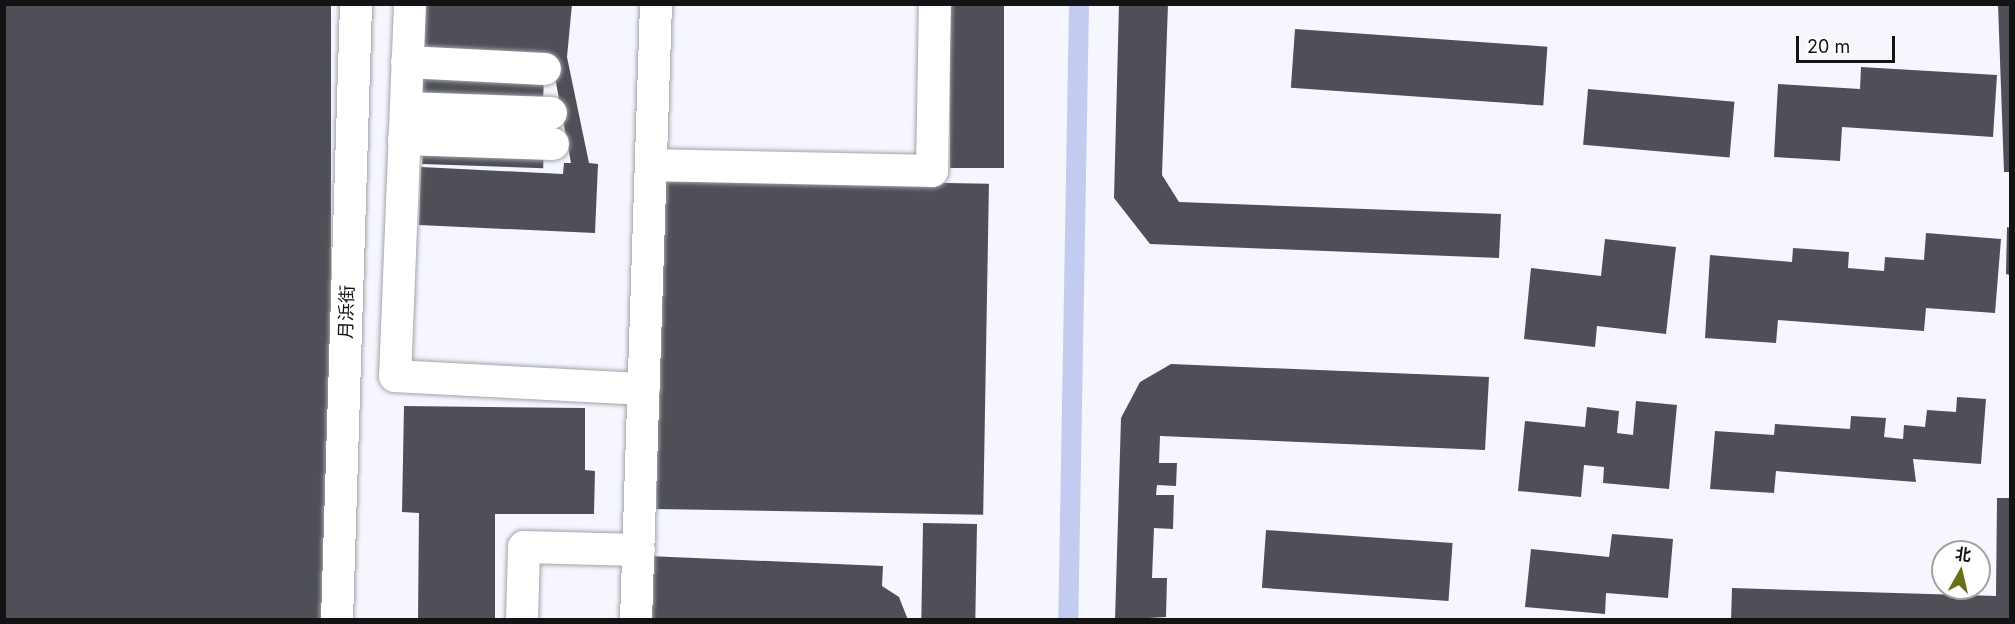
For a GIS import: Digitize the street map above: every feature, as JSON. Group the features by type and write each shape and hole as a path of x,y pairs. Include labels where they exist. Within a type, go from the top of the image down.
{"street":[{"name":"月浜街","path":"337,620 356,4"},
{"path":"410,4 394,376 644,389"},
{"path":"636,620 656,4"},
{"path":"651,165 932,171 935,4"},
{"path":"408,62 545,69"},
{"path":"406,108 550,113"},
{"path":"404,139 553,144"},
{"path":"522,620 524,547 639,550"}],"water":[{"path":"1069,5 1089,5 1078,619 1058,619"}],"building":[{"path":"4,4 331,4 331,620 4,620"},
{"path":"416,4 572,4 567,57 589,163 598,164 595,233 419,225 421,167 563,174 564,163 571,163 551,56 414,51"},
{"path":"950,4 1004,4 1004,168 950,168"},
{"path":"1119,4 1168,4 1162,175 1179,202 1501,214 1499,258 1150,244 1114,198"},
{"path":"1998,4 2010,4 2010,172 2004,172"},
{"path":"1295,29 1547,47 1543,106 1291,88"},
{"path":"1861,67 1997,75 1993,137 1842,127 1840,161 1774,157 1778,84 1860,89"},
{"path":"421,72 544,76 543,106 420,102"},
{"path":"1588,89 1734,102 1730,158 1583,145"},
{"path":"423,143 544,147 543,168 422,164"},
{"path":"662,178 989,184 983,515 656,509"},
{"path":"2007,227 2010,228 2010,275 2006,274"},
{"path":"1926,233 2001,239 1995,313 1926,308 1924,331 1778,320 1776,343 1705,338 1710,255 1792,262 1793,248 1849,252 1848,268 1884,271 1885,257 1924,260"},
{"path":"1605,239 1676,247 1666,334 1597,326 1595,347 1524,339 1531,268 1601,276"},
{"path":"1171,364 1489,377 1485,450 1160,436 1159,463 1177,463 1176,486 1157,485 1156,495 1174,495 1173,529 1154,528 1152,578 1167,578 1166,617 1115,620 1121,418 1140,382"},
{"path":"1957,397 1986,399 1981,464 1913,459 1916,482 1776,471 1774,493 1710,489 1715,431 1774,435 1775,424 1850,429 1851,416 1886,418 1884,437 1903,439 1904,425 1925,427 1927,410 1956,412"},
{"path":"1636,401 1677,405 1669,489 1603,483 1604,467 1584,465 1581,497 1518,491 1525,421 1585,427 1587,407 1619,411 1617,433 1633,435"},
{"path":"404,406 585,408 585,470 595,471 594,514 495,514 495,620 418,620 419,513 402,512"},
{"path":"1997,498 2010,498 2010,620 1731,620 1732,588 1931,594 1931,600 1991,600 1991,596 1996,596"},
{"path":"923,523 977,524 975,620 921,620"},
{"path":"1266,530 1453,543 1448,601 1262,588"},
{"path":"1612,534 1673,539 1668,598 1606,593 1605,614 1525,607 1531,549 1609,557"},
{"path":"648,556 883,566 882,586 899,597 908,620 645,620"}]}
